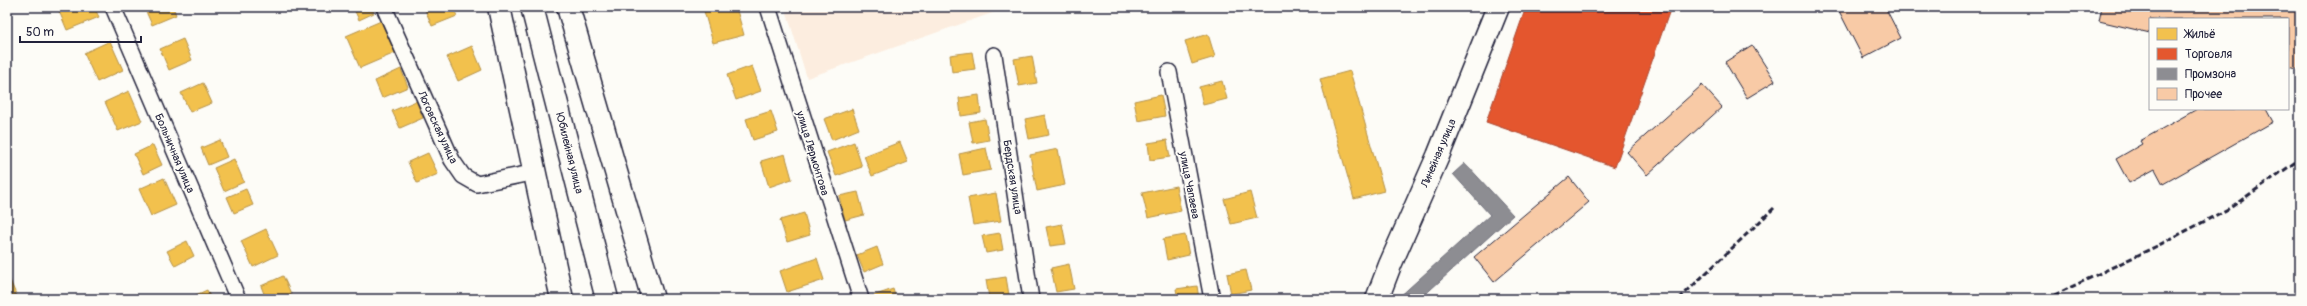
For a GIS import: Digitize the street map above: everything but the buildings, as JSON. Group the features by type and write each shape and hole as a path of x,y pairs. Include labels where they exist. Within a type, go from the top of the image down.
{"main road":[{"path":"499,7 536,172 562,299"},
{"name":"Юбилейная улица","path":"532,7 608,299"},
{"path":"568,7 653,299"},
{"name":"Линейная улица","path":"1377,299 1390,265 1438,156 1498,7"}],"street":[{"name":"Больничная улица","path":"113,7 238,299"},
{"name":"Логовская улица","path":"384,7 452,160 463,176 477,184 536,172"},
{"name":"улица Лермонтова","path":"768,7 861,299"},
{"name":"Бердская улица","path":"994,56 1031,299"},
{"name":"улица Чапаева","path":"1168,72 1212,299"}],"shaded area":[{"path":"785,7 998,7 998,11 807,78"}],"railway":[{"path":"2046,299 2157,246 2230,208 2300,159"},
{"path":"1679,299 1774,208"},
{"path":"2286,299 2300,292"}]}
